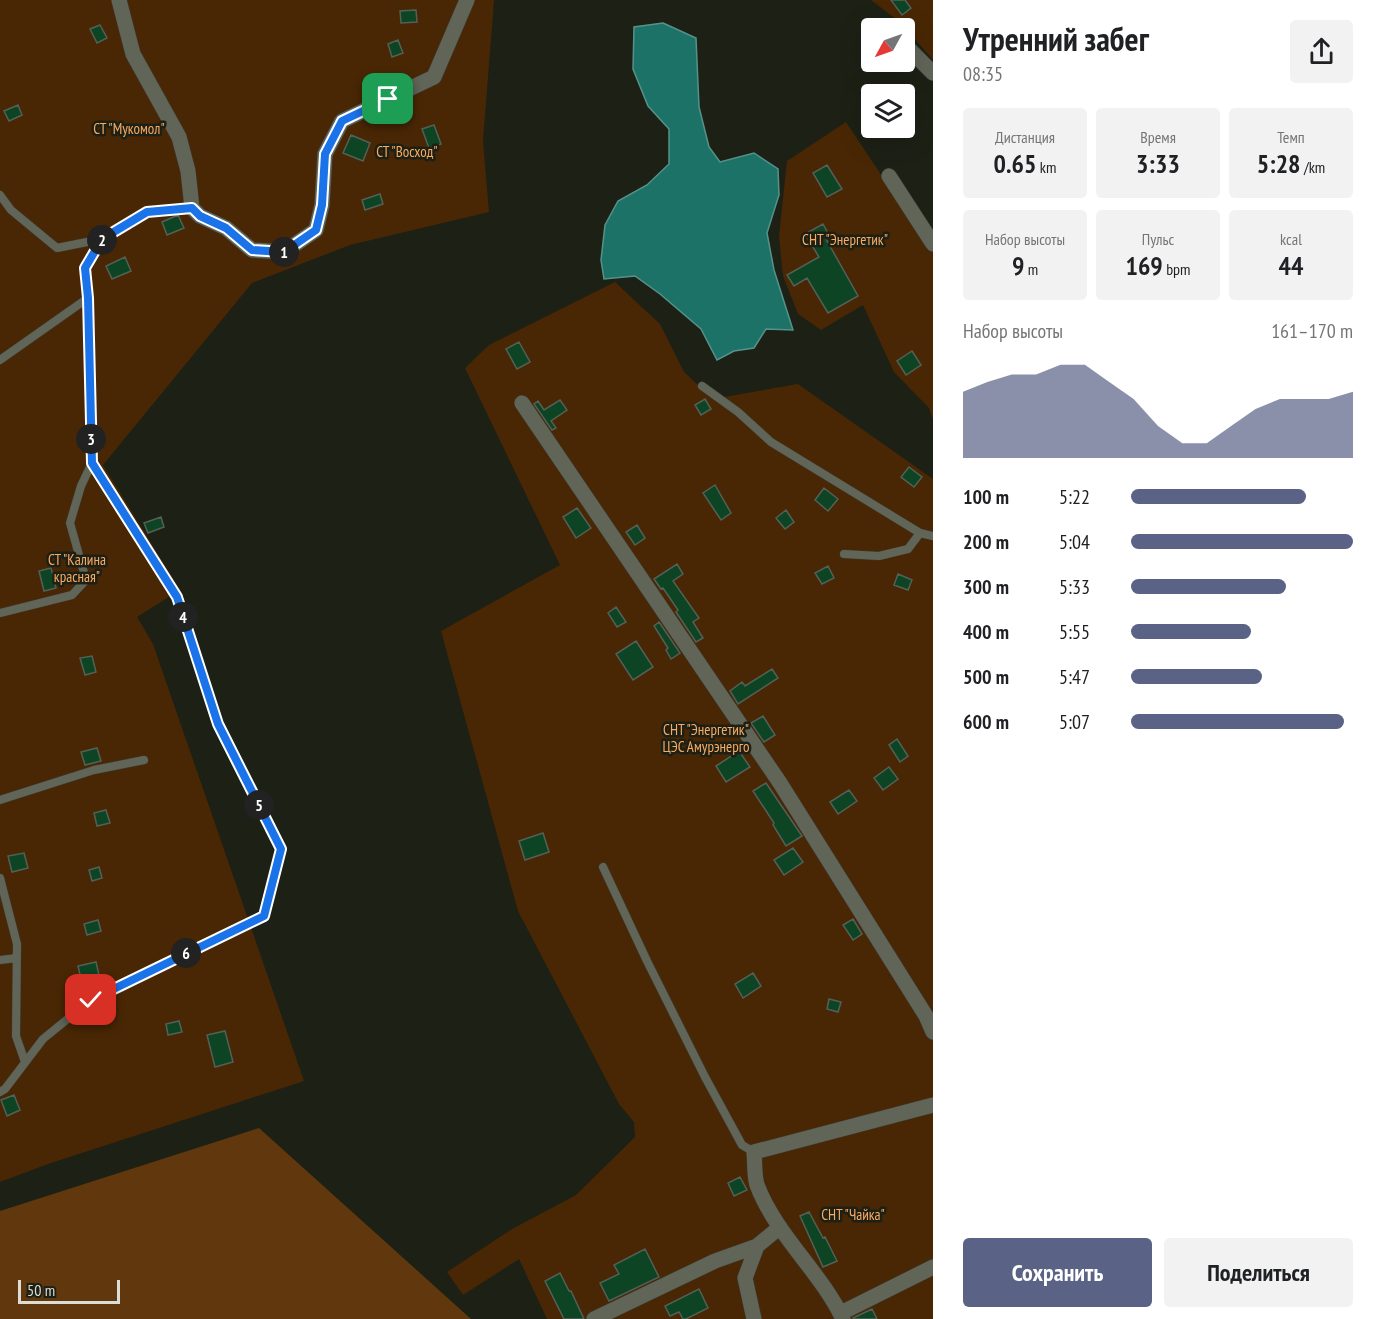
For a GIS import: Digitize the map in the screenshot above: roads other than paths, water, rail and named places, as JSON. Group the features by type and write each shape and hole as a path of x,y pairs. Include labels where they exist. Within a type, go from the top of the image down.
{"street":[{"path":"119,0 133,54 178,136 188,171 192,208 200,216 226,228 252,250 284,252 316,230 322,205 325,154 342,121 434,77 467,0"},
{"path":"915,54 933,73"},
{"path":"889,176 933,244"},
{"path":"522,403 780,783 926,1016 933,1032"},
{"path":"933,1105 754,1152 757,1183 780,1227 832,1296 842,1316 933,1266"},
{"path":"594,1319 715,1261 757,1246 780,1227"},
{"path":"754,1319 745,1278 757,1246"}],"lane":[{"path":"0,195 11,210 57,248 102,239 147,212 192,208"},
{"path":"0,613 72,595 86,580 70,523 81,486 92,463 88,298 85,268 102,239"},
{"path":"0,360 88,298"},
{"path":"702,386 738,412 771,442 920,533 933,536"},
{"path":"0,1092 5,1089 43,1039 91,1000 264,916 281,849 218,724 177,597 92,463"},
{"path":"844,554 879,556 908,549 920,533"},
{"path":"0,800 94,770 144,760"},
{"path":"603,867 705,1077 742,1145 754,1152"},
{"path":"0,878 17,944 16,1036 25,1062"},
{"path":"0,960 17,958"}],"water":[{"path":"663,23 696,38 699,107 709,147 720,162 754,153 778,169 779,195 767,233 774,270 793,330 766,329 754,348 734,351 717,360 701,329 635,276 604,279 601,260 605,225 618,201 647,185 669,164 669,129 648,106 633,69 634,27"}],"park label":[{"name":"СТ \"Мукомол\"","path":"129,129"},
{"name":"СТ \"Восход\"","path":"407,152"},
{"name":"СНТ \"Энергетик\"","path":"845,240"},
{"name":"СТ \"Калина красная\"","path":"77,568"},
{"name":"СНТ \"Энергетик\" ЦЭС Амурэнерго","path":"706,738"},
{"name":"СНТ \"Чайка\"","path":"853,1215"}]}
